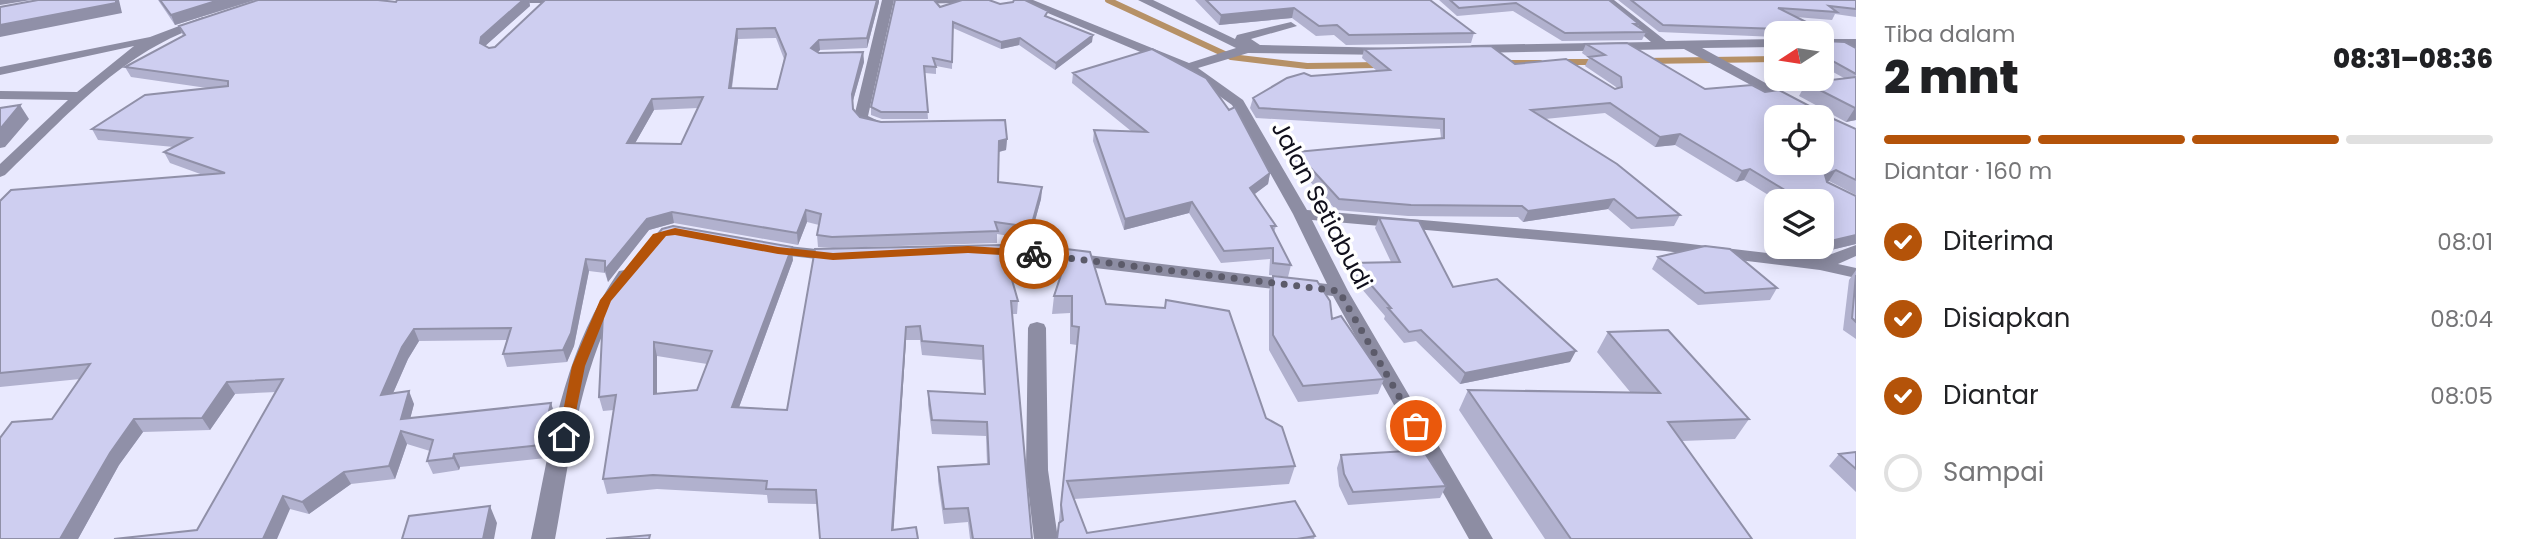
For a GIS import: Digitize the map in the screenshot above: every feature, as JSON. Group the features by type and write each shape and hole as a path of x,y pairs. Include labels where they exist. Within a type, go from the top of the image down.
{"street":[{"path":"463,0 567,0"},
{"path":"894,126 866,122 861,117 867,55 889,0 956,0"},
{"name":"Jalan Setiabudi","path":"1023,0 1188,67 1238,103 1301,214 1339,291 1481,539"},
{"path":"1144,0 1247,49"},
{"path":"1607,0 1661,44"},
{"path":"535,13 547,1"},
{"path":"0,71 157,38 221,16"},
{"path":"1247,49 1241,38 1291,26"},
{"path":"0,172 81,96 157,38"},
{"path":"1462,50 1553,55 1661,44 1689,46 1764,43"},
{"path":"1834,43 1856,43"},
{"path":"1689,46 1796,105"},
{"path":"1188,67 1210,58 1247,49 1407,51"},
{"path":"0,94 81,96"},
{"path":"1301,214 1665,246 1821,265 1856,273"},
{"path":"752,246 792,252 856,256"},
{"path":"968,250 1021,252 1339,291"},
{"path":"1821,265 1856,250"},
{"path":"543,539 578,366 606,300 641,256"},
{"path":"1037,328 1037,470 1046,539"}],"building":[{"path":"38,0 116,0 116,3 0,25 0,7"},
{"path":"160,0 219,0 171,15"},
{"path":"258,0 523,0 481,37 480,43 489,48 495,47 545,0 877,0 867,38 819,40 811,48 819,53 863,52 852,94 853,109 860,117 881,122 1005,120 1007,139 999,141 998,182 1042,187 1031,227 995,222 998,231 832,237 817,235 821,214 806,210 797,233 672,212 647,219 605,270 605,261 586,259 571,333 563,350 503,354 511,328 414,329 402,347 381,395 409,391 401,419 551,403 541,445 454,454 453,458 427,461 433,440 401,431 389,466 344,472 302,502 283,496 263,539 114,539 197,530 283,379 227,382 202,418 134,419 110,453 60,539 0,539 0,438 12,422 52,419 90,364 0,373 0,201 11,190 225,173 164,152 191,138 92,129 145,95 228,86 228,81 125,67 185,35 179,26","holes":["775,28 786,54 777,89 729,88 737,29","703,97 681,144 627,143 652,99"]},
{"path":"895,0 934,0 940,7 962,0 989,0 1000,4 1025,0 1048,11 1045,16 1093,35 1056,63 1020,38 1001,42 953,22 952,62 933,58 936,67 924,66 928,112 881,112 871,107"},
{"path":"1206,0 1430,0 1474,33 1349,35 1337,25 1319,26 1294,8 1221,15"},
{"path":"1450,0 1609,0 1646,32 1565,33 1516,3 1459,8"},
{"path":"1631,0 1856,0 1856,9 1829,6 1837,12 1778,8 1804,21 1764,21 1764,28 1663,25"},
{"path":"1834,41 1845,42 1856,48 1856,74 1834,62"},
{"path":"1627,43 1705,89 1752,85 1765,92 1781,91 1807,105 1764,105 1764,175 1825,175 1827,182 1856,196 1856,235 1834,240 1834,189 1783,189 1750,169 1742,171 1680,134 1660,137 1610,103 1531,110 1617,164 1680,215 1637,218 1614,199 1528,211 1522,206 1411,205 1339,199 1296,152 1444,138 1444,119 1259,108 1253,98 1287,78 1304,73 1311,76 1390,70 1364,49 1491,46 1515,64 1566,59 1615,89 1622,87 1621,77 1589,57 1605,55 1586,44"},
{"path":"1152,49 1206,78 1229,110 1235,107 1270,173 1250,188 1276,226 1271,226 1291,265 1273,263 1273,248 1224,251 1192,202 1125,219 1094,130 1147,132 1073,73"},
{"path":"1856,77 1856,108 1822,91 1834,91 1834,80"},
{"path":"20,105 0,129 0,108"},
{"path":"1834,119 1856,129 1856,180 1834,171"},
{"path":"1379,218 1419,221 1453,287 1497,279 1576,351 1465,373 1421,330 1409,332 1352,263 1400,262"},
{"path":"673,226 792,247 732,407 787,410 815,249 1002,245 1018,301 1011,301 1032,539 973,539 968,508 944,509 938,467 989,464 987,422 932,420 928,391 985,394 983,346 922,341 920,326 906,327 892,530 916,527 918,539 820,539 816,490 766,489 767,481 653,475 603,479 616,395 599,397 603,314 613,289 662,229","holes":["654,342 712,351 697,390 654,394"]},
{"path":"1705,246 1730,249 1777,288 1705,293 1658,257"},
{"path":"1058,248 1090,252 1106,304 1165,308 1166,300 1229,311 1266,418 1282,427 1295,466 1067,481 1087,533 1295,501 1315,536 1297,539 1057,539 1059,523 1063,520 1061,505 1079,327 1072,326 1072,296 1054,296 1064,266"},
{"path":"1856,275 1856,322 1852,318"},
{"path":"1273,276 1317,281 1330,301 1332,319 1341,316 1384,379 1303,386 1273,335"},
{"path":"1668,330 1749,419 1668,422 1752,539 1571,539 1468,390 1660,393 1608,332"},
{"path":"1423,450 1446,486 1353,492 1344,474 1341,455"},
{"path":"1856,452 1856,469 1839,454"},
{"path":"490,506 483,539 402,539 409,516"},
{"path":"650,535 649,539 606,539"}],"waterway":[{"path":"1108,0 1231,57 1307,66 1379,65"},
{"path":"1645,61 1764,59"},
{"path":"1561,62 1596,62"},
{"path":"1502,63 1540,63"}],"way so far":[{"path":"1034,254 1339,291 1416,426"}],"route":[{"path":"564,437 578,366 606,300 657,236 663,233 675,231 778,251 833,256 968,250 1034,254"}]}
